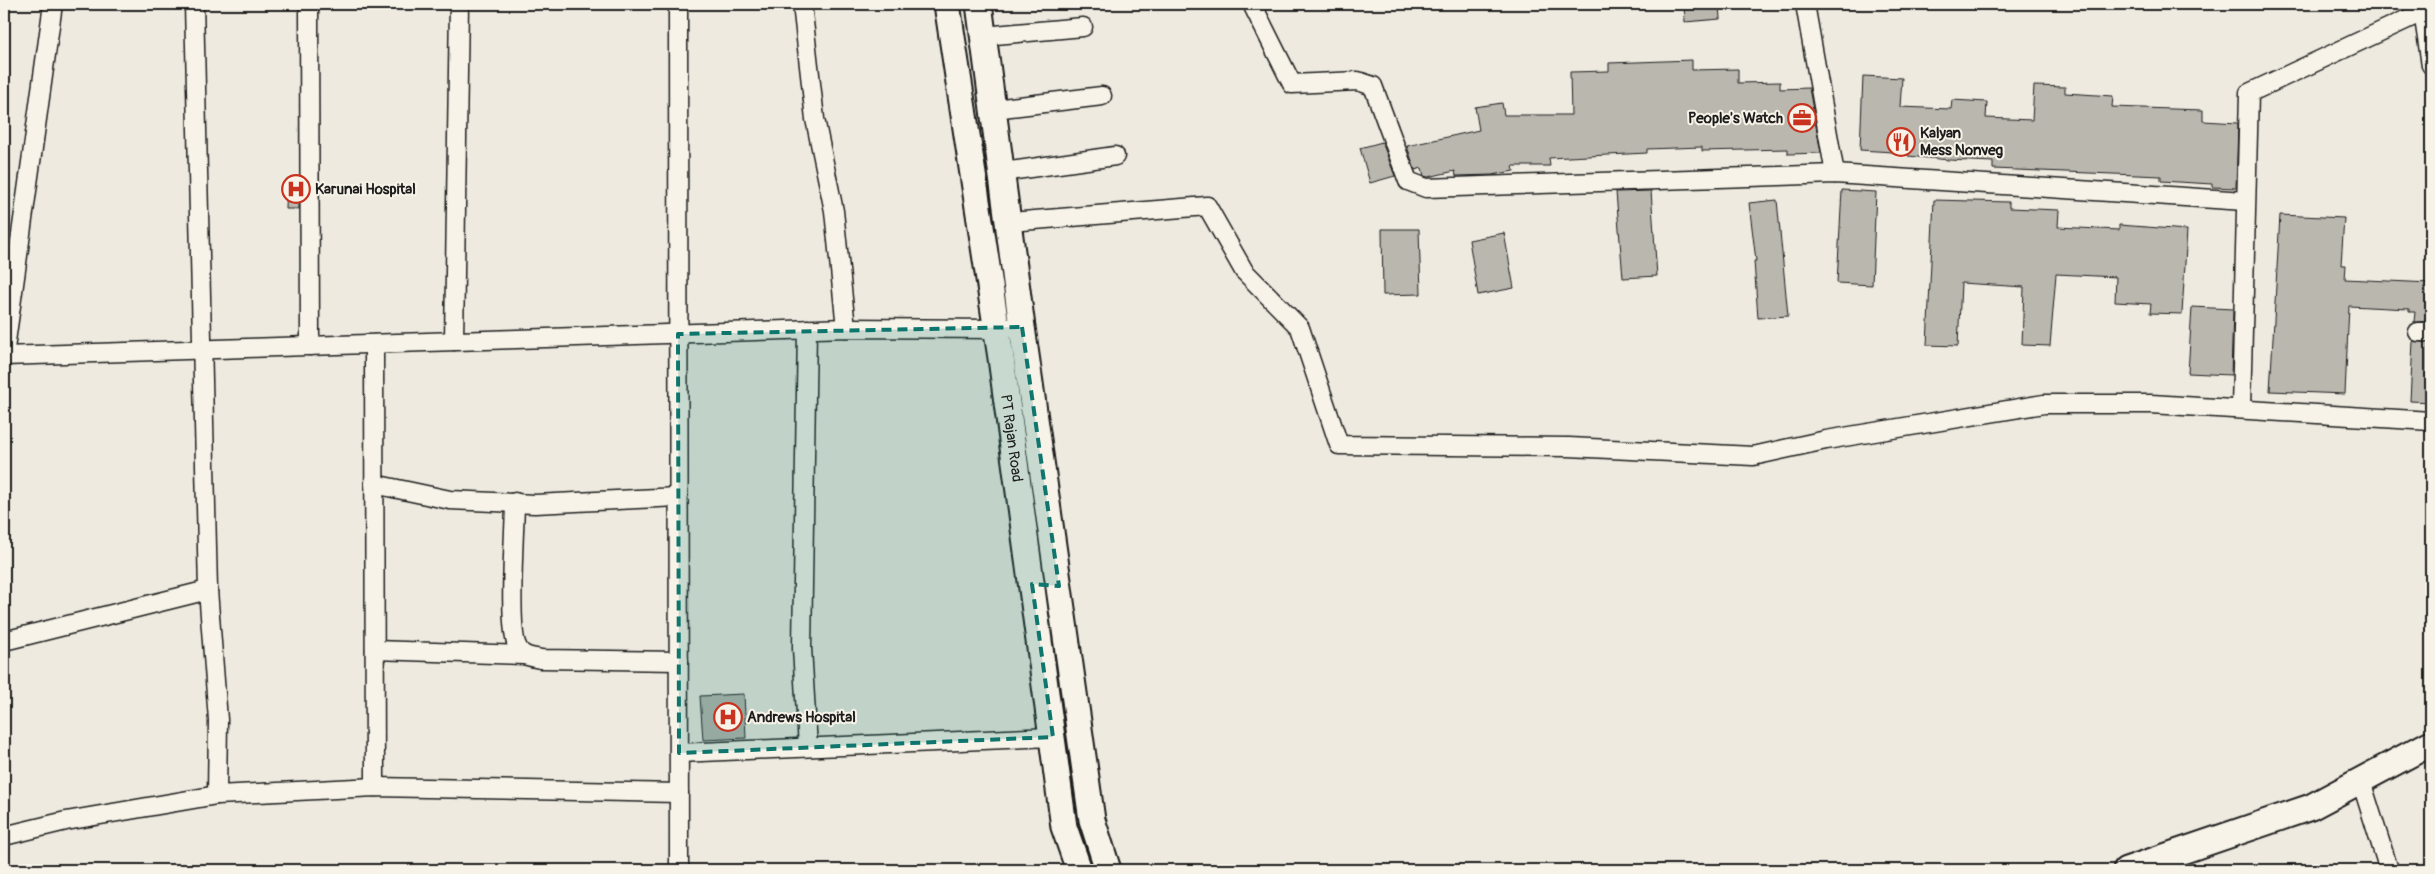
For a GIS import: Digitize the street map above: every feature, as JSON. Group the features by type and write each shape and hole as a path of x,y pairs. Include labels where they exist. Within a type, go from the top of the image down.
{"main road":[{"name":"PT Rajan Road","path":"947,4 996,329 1064,827 1079,870"},
{"name":"PT Rajan Road","path":"979,4 1010,222 1022,327 1092,820 1108,870"},
{"path":"1032,584 1059,586"},
{"path":"2126,870 2157,865 2311,807 2431,743"}],"street":[{"path":"53,4 4,356 807,329 996,329 1022,327"},
{"path":"194,4 208,590 218,720 218,795"},
{"path":"309,4 310,346"},
{"path":"454,341 459,4"},
{"path":"678,4 679,870"},
{"path":"802,4 815,120 834,211 846,328"},
{"path":"1252,4 1292,84 1358,81 1373,86 1408,182 1426,188 1835,174 2245,201"},
{"path":"1805,4 1835,174"},
{"path":"2241,408 2249,93 2427,10 2431,65"},
{"path":"984,36 1083,27"},
{"path":"994,109 1102,96"},
{"path":"1003,172 1115,156"},
{"path":"1010,222 1207,206 1244,270 1300,328 1339,445 1570,447 1753,456 1826,440 2044,404 2151,404 2431,421"},
{"path":"807,329 802,648 808,748"},
{"path":"374,344 376,787"},
{"path":"374,484 450,500 535,504 678,497"},
{"path":"515,502 513,620 517,647 523,655"},
{"path":"4,638 208,590"},
{"path":"375,650 523,655 541,659 679,661"},
{"path":"679,753 1053,737"},
{"path":"2361,781 2388,870"},
{"path":"4,836 66,821 218,795 376,787 679,793"}],"highlighted area":[{"path":"1022,327 1059,586 1032,584 1053,737 679,753 678,334"}],"building":[{"path":"1684,4 1719,4 1720,19 1685,22"},
{"path":"1692,60 1692,70 1738,69 1738,83 1780,82 1780,89 1809,88 1821,153 1788,154 1788,149 1702,151 1702,147 1647,149 1647,153 1549,158 1550,166 1513,166 1514,171 1492,175 1456,176 1455,171 1428,177 1424,176 1422,168 1415,170 1407,146 1479,130 1475,107 1502,103 1504,115 1571,115 1570,72 1609,71 1609,63"},
{"path":"1863,76 1902,78 1900,107 1951,109 1952,100 1987,102 1986,118 2032,120 2034,86 2065,87 2065,93 2113,96 2112,107 2203,110 2203,121 2238,123 2236,188 2212,187 2212,184 2161,181 2161,176 1993,169 1993,162 1949,160 1908,156 1909,153 1860,150"},
{"path":"1382,142 1395,176 1370,183 1360,148"},
{"path":"287,179 299,179 299,209 286,209"},
{"path":"1842,190 1876,192 1872,285 1837,283"},
{"path":"1651,191 1657,276 1623,278 1616,192"},
{"path":"1777,200 1788,316 1758,318 1754,261 1756,261 1749,203"},
{"path":"1934,200 2009,202 2009,208 2059,210 2058,227 2119,230 2119,225 2187,230 2182,314 2150,313 2151,304 2115,302 2116,277 2056,274 2050,346 2022,345 2024,287 1961,283 1958,346 1927,345"},
{"path":"2280,215 2344,218 2341,265 2346,265 2345,279 2431,283 2431,321 2414,322 2415,312 2409,312 2409,309 2349,306 2345,394 2270,391"},
{"path":"1382,229 1419,229 1421,294 1383,295"},
{"path":"1504,233 1514,288 1478,295 1469,240"},
{"path":"2192,307 2233,309 2231,375 2188,373"},
{"path":"2413,341 2431,343 2431,402 2410,401"},
{"path":"744,694 746,738 703,740 700,696"}],"place":[{"name":"People's Watch","path":"1802,118"},
{"name":"Kalyan Mess Nonveg","path":"1901,142"},
{"name":"Karunai Hospital","path":"296,189"},
{"name":"Andrews Hospital","path":"728,717"}]}
